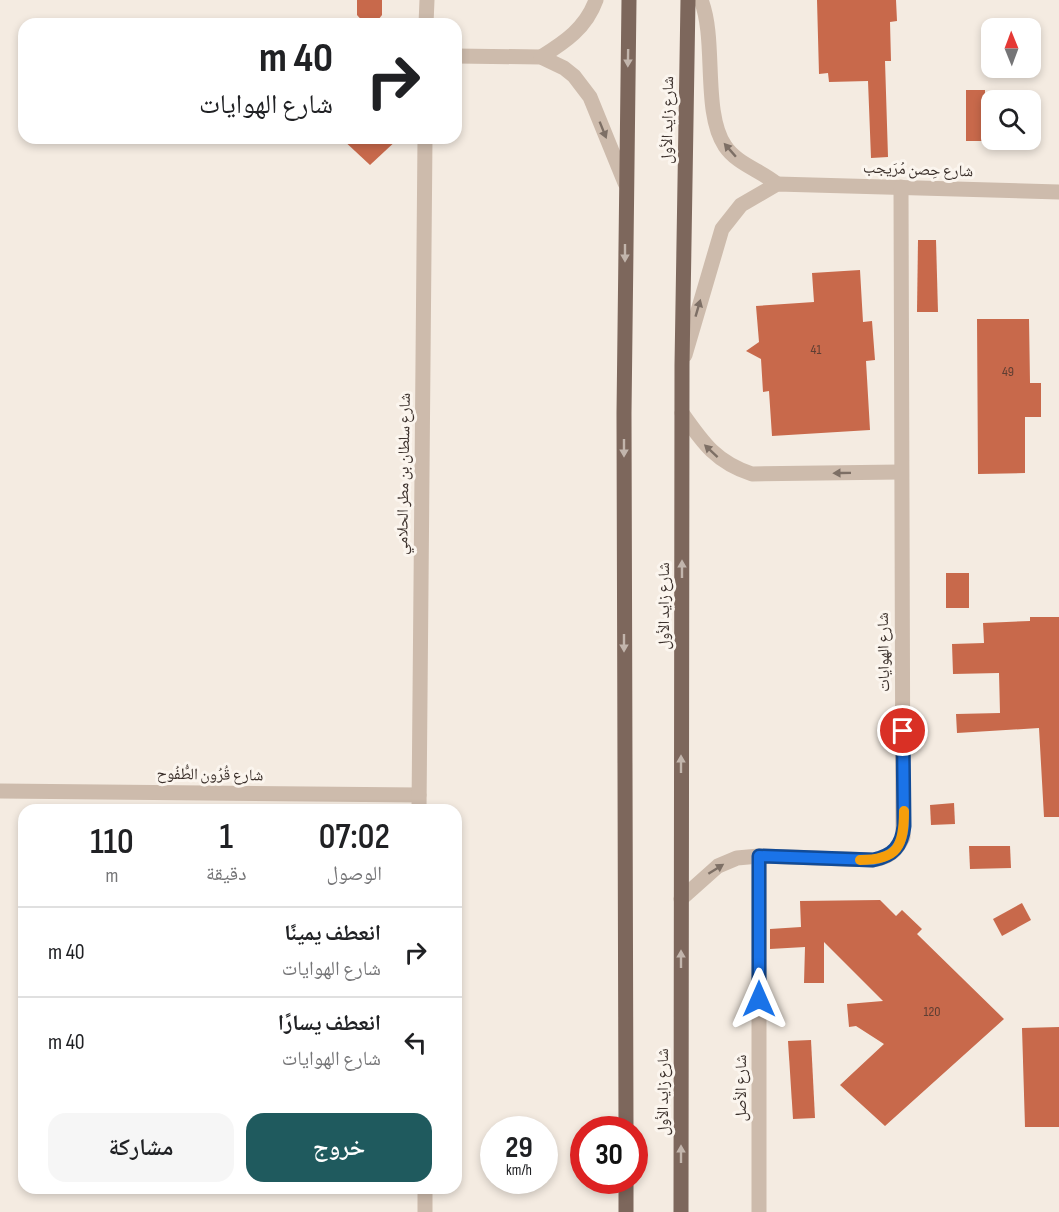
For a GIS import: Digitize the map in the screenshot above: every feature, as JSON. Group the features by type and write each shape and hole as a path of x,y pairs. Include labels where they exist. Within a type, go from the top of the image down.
{"main road":[{"path":"626,1116 625,183 628,0"},
{"name":"شارع زايد الأول","path":"681,1212 682,365 688,0"},
{"path":"626,1194 626,1212"}],"street":[{"path":"426,18 427,0"},
{"path":"541,57 574,34 584,24 596,0"},
{"path":"682,365 722,230 741,205 777,184 738,159 724,145 717,129 706,15 701,0"},
{"path":"462,56 541,57 564,68 590,97 625,183"},
{"name":"شارع سلطان بن مطر الحلامي","path":"419,803 425,144"},
{"name":"شارع حِصن مُرَيجب","path":"777,184 1059,192"},
{"name":"شارع الهوايات","path":"681,899 717,866 737,858 759,856 873,860 887,857 898,848 903,837 900,472 901,187"},
{"path":"682,413 703,443 721,460 752,474 900,472"},
{"name":"شارع قُرُون الطُّفُوح","path":"0,791 419,803"},
{"name":"شارع الأصل","path":"759,856 759,1212"},
{"path":"425,1194 425,1212"}],"building":[{"path":"357,0 382,0 382,15 380,18 360,18 357,15"},
{"path":"817,0 896,0 897,21 890,22 891,61 885,61 888,157 871,158 868,81 829,82 828,73 819,74"},
{"path":"966,90 981,90 981,141 966,141"},
{"path":"347,144 393,144 370,165"},
{"path":"918,240 936,240 938,312 917,312"},
{"path":"860,270 863,322 872,321 875,360 866,361 870,430 772,436 769,391 763,392 761,359 746,351 759,342 756,306 814,302 812,273"},
{"path":"977,319 1029,319 1030,383 1041,383 1041,417 1025,417 1025,473 978,474"},
{"path":"946,573 969,573 969,608 946,608"},
{"path":"1030,617 1059,617 1059,817 1044,817 1039,728 957,733 956,714 1000,713 999,673 953,674 952,644 984,643 983,623 1030,621"},
{"path":"954,803 955,824 931,825 930,805"},
{"path":"969,846 1010,846 1011,868 970,869"},
{"path":"880,900 896,916 902,910 922,929 917,934 1004,1019 885,1126 840,1085 884,1044 856,1026 849,1027 847,1004 883,1001 824,942 824,983 804,983 805,947 770,949 770,929 801,927 800,901"},
{"path":"1022,903 1031,920 1002,936 993,919"},
{"path":"1059,1027 1059,1127 1025,1127 1022,1028"},
{"path":"811,1040 815,1118 793,1119 788,1041"}],"slow traffic":[{"path":"860,860 887,857 898,848 903,837 904,811"}],"route":[{"path":"759,999 759,856 873,860 887,857 898,848 903,837 904,826 903,731"}]}
